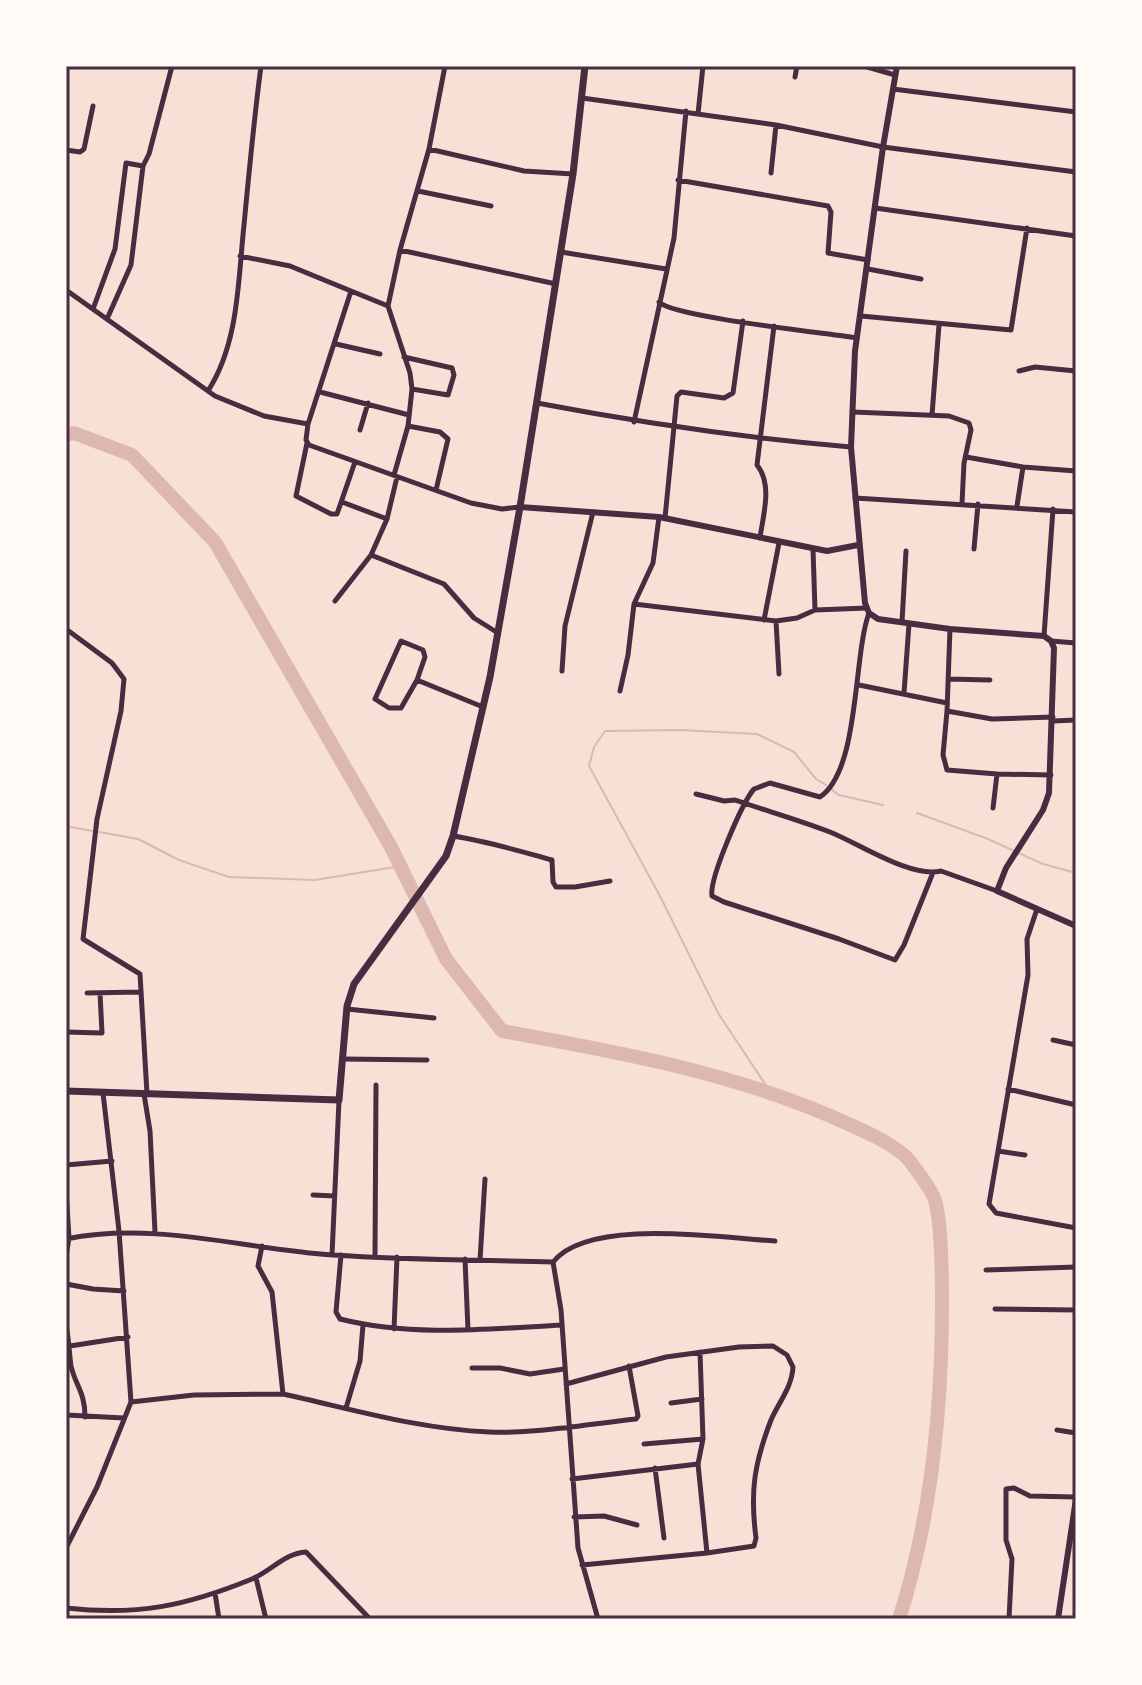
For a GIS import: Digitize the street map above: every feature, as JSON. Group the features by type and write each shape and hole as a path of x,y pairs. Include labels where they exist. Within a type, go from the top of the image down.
{"main road":[{"path":"66,1091 339,1100 347,1009 354,984 446,856 453,836 483,707 520,507 573,174 585,66"}],"street":[{"path":"107,319 131,265 143,166 149,154 172,66"},
{"path":"208,391 227,353 261,66"},
{"path":"335,601 371,555 387,519 408,426 412,389 388,306 400,250 429,149 445,66"},
{"path":"698,114 703,66"},
{"path":"795,77 797,66"},
{"path":"864,66 895,75"},
{"path":"897,66 857,338 851,447 858,545 868,610 859,685 845,754 824,796 816,797 770,783 754,789 745,803 711,884 712,896 895,960 932,875 941,871 997,891 1076,926"},
{"path":"893,89 1076,112"},
{"path":"582,98 776,125 883,147 1076,172"},
{"path":"66,150 80,152 84,149 93,106"},
{"path":"634,422 674,238 686,111"},
{"path":"771,173 776,125"},
{"path":"429,149 524,171 573,174"},
{"path":"93,309 115,249 126,163 143,166"},
{"path":"678,180 828,206 831,212 828,253 869,260"},
{"path":"418,191 491,206"},
{"path":"875,208 1076,236"},
{"path":"861,316 1011,330 1027,228"},
{"path":"400,250 556,284"},
{"path":"561,252 666,269"},
{"path":"240,256 290,266 388,306"},
{"path":"868,269 921,279"},
{"path":"66,290 224,400 264,416 308,424"},
{"path":"351,291 308,424 296,496 337,514 355,462"},
{"path":"658,302 666,308 857,338"},
{"path":"620,691 634,604 653,563 679,393 724,398 733,393 743,321"},
{"path":"932,415 939,325"},
{"path":"760,538 767,484 764,473 757,465 774,326"},
{"path":"336,344 380,354"},
{"path":"404,357 452,368 454,375 448,395 412,389"},
{"path":"1019,371 1035,367 1076,371"},
{"path":"320,392 409,415"},
{"path":"360,430 368,403"},
{"path":"537,403 674,429 851,447"},
{"path":"853,412 932,415 969,423 971,430 962,503"},
{"path":"408,426 440,432 448,439 436,490"},
{"path":"307,443 491,507 662,517 827,551 858,545"},
{"path":"966,457 1023,467 1076,471"},
{"path":"1017,506 1023,467"},
{"path":"855,498 1076,512"},
{"path":"342,502 387,519"},
{"path":"974,549 978,504"},
{"path":"1044,636 1053,509"},
{"path":"562,671 565,626 593,512"},
{"path":"764,620 779,543"},
{"path":"813,549 815,610"},
{"path":"904,693 906,551"},
{"path":"371,555 444,584 474,618 498,633"},
{"path":"634,604 776,621 797,618 815,610 868,610 878,619 950,629 1044,636 1051,641 1076,643"},
{"path":"776,621 779,674"},
{"path":"66,629 112,663 124,679 121,711 93,843 83,939 138,972 142,980 140,992 155,1232"},
{"path":"950,629 943,755 947,770 1051,775"},
{"path":"401,641 423,650 425,657 417,680 401,708 389,708 375,699 401,641"},
{"path":"997,891 1006,868 1028,835 1049,793 1054,648 1051,641"},
{"path":"948,679 990,680"},
{"path":"417,680 483,707"},
{"path":"859,685 947,703"},
{"path":"947,711 992,719 1076,720"},
{"path":"993,808 997,774"},
{"path":"696,794 745,803 831,833 932,875"},
{"path":"453,836 491,841 516,852 552,860 556,887 610,881"},
{"path":"1037,909 1027,939 1028,975 989,1204 996,1213 1076,1228"},
{"path":"87,993 140,992"},
{"path":"66,1032 102,1033 100,993"},
{"path":"347,1009 434,1018"},
{"path":"1053,1040 1076,1045"},
{"path":"343,1059 427,1060"},
{"path":"375,1256 376,1085"},
{"path":"1008,1089 1076,1105"},
{"path":"66,1548 97,1487 131,1402 119,1231 103,1093"},
{"path":"332,1255 339,1100"},
{"path":"998,1151 1025,1155"},
{"path":"66,1165 112,1161"},
{"path":"480,1260 485,1179"},
{"path":"66,1190 66,1256"},
{"path":"313,1195 335,1196"},
{"path":"67,1238 119,1231 155,1232 332,1255 553,1262"},
{"path":"598,1619 582,1565 574,1517 562,1325 553,1262 560,1252 580,1243 629,1234 662,1233 775,1241"},
{"path":"262,1246 258,1266 272,1292 283,1394"},
{"path":"341,1255 337,1316 340,1319 394,1329 468,1330 562,1325"},
{"path":"394,1329 397,1257"},
{"path":"465,1259 468,1330"},
{"path":"986,1270 1076,1267"},
{"path":"66,1284 124,1291"},
{"path":"995,1309 1076,1310"},
{"path":"66,1325 71,1363 84,1394 85,1417"},
{"path":"346,1408 360,1361 363,1325"},
{"path":"70,1346 128,1337"},
{"path":"566,1384 629,1366 700,1352 768,1345 787,1355 793,1367 790,1385 772,1418 752,1484 756,1543 746,1548 707,1553 582,1565"},
{"path":"700,1352 703,1439 698,1464 707,1553"},
{"path":"131,1402 194,1395 283,1394 415,1425 490,1432 636,1419 629,1366"},
{"path":"472,1368 500,1368 530,1374 564,1369"},
{"path":"671,1403 702,1399"},
{"path":"66,1415 124,1418"},
{"path":"1057,1430 1076,1433"},
{"path":"644,1444 703,1439"},
{"path":"572,1479 698,1464"},
{"path":"655,1468 664,1538"},
{"path":"1009,1619 1012,1559 1006,1540 1006,1489 1014,1488 1030,1496 1076,1498 1058,1619"},
{"path":"574,1517 604,1516 637,1525"},
{"path":"66,1528 72,1539"},
{"path":"66,1608 122,1612 148,1610 215,1593 256,1578 289,1556 306,1552 370,1619"},
{"path":"256,1578 266,1619"},
{"path":"215,1593 219,1619"}],"waterway":[{"path":"66,435 74,433 132,455 215,542 391,847 446,959 502,1031 671,1065 795,1102 871,1134 904,1155 921,1176 935,1200 940,1236 940,1382 927,1502 899,1619"},
{"path":"771,1093 718,1013 660,896 589,766 594,747 605,731 680,730 757,734 794,752 816,779 826,785"},
{"path":"831,789 839,795 883,805"},
{"path":"917,813 988,839 1043,864 1076,873"},
{"path":"66,826 92,831"},
{"path":"99,832 138,839 179,860 229,877 315,880 401,866"}]}
